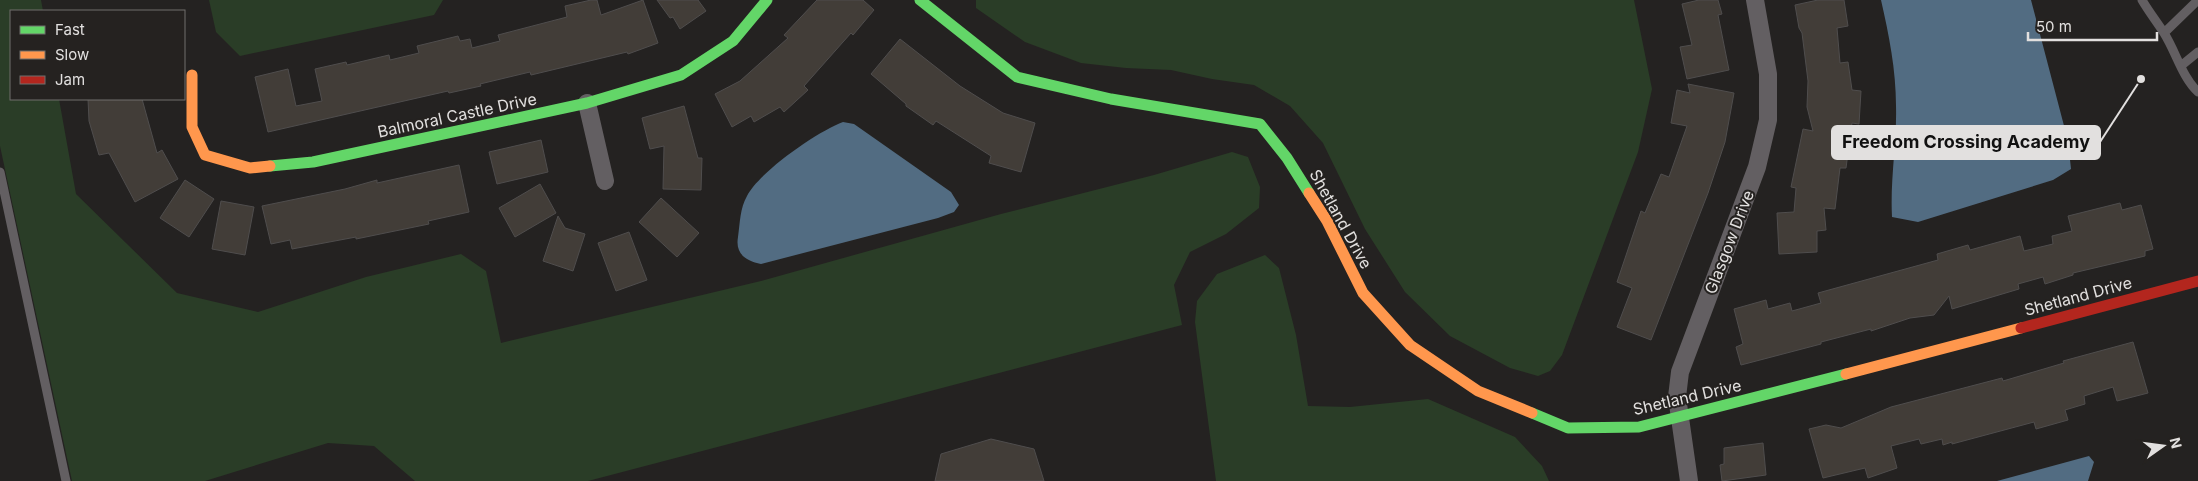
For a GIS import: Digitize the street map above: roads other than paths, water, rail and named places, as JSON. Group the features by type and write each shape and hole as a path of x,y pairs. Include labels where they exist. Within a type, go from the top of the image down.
{"street":[{"name":"Balmoral Castle Drive","path":"192,75 192,127 205,155 250,168 313,162 587,103 681,75 733,41 767,0"},
{"name":"Shetland Drive","path":"920,0 1017,77 1111,99 1260,124 1287,158 1327,221 1363,293 1410,345 1478,391 1568,428 1639,427 1680,418 2198,281"},
{"name":"Glasgow Drive","path":"1689,481 1677,397 1680,372 1757,167 1768,120 1768,74 1755,0"},
{"path":"587,103 605,181"}],"lane":[{"path":"2142,0 2152,18 2164,33 2189,83 2198,92"},
{"path":"2164,33 2198,0"},
{"path":"2182,66 2198,52"},
{"path":"0,172 66,481"}],"water":[{"path":"1881,0 2031,0 2068,141 2071,169 2053,180 1918,222 1892,217 1896,93 1887,26"},
{"path":"843,122 854,124 951,192 959,205 954,212 938,218 761,264 746,259 738,248 738,237 743,206 753,187 776,165 805,143"},
{"path":"2089,456 2094,462 2088,481 1997,481"}],"place":[{"name":"Freedom Crossing Academy","path":"2141,79"}]}
